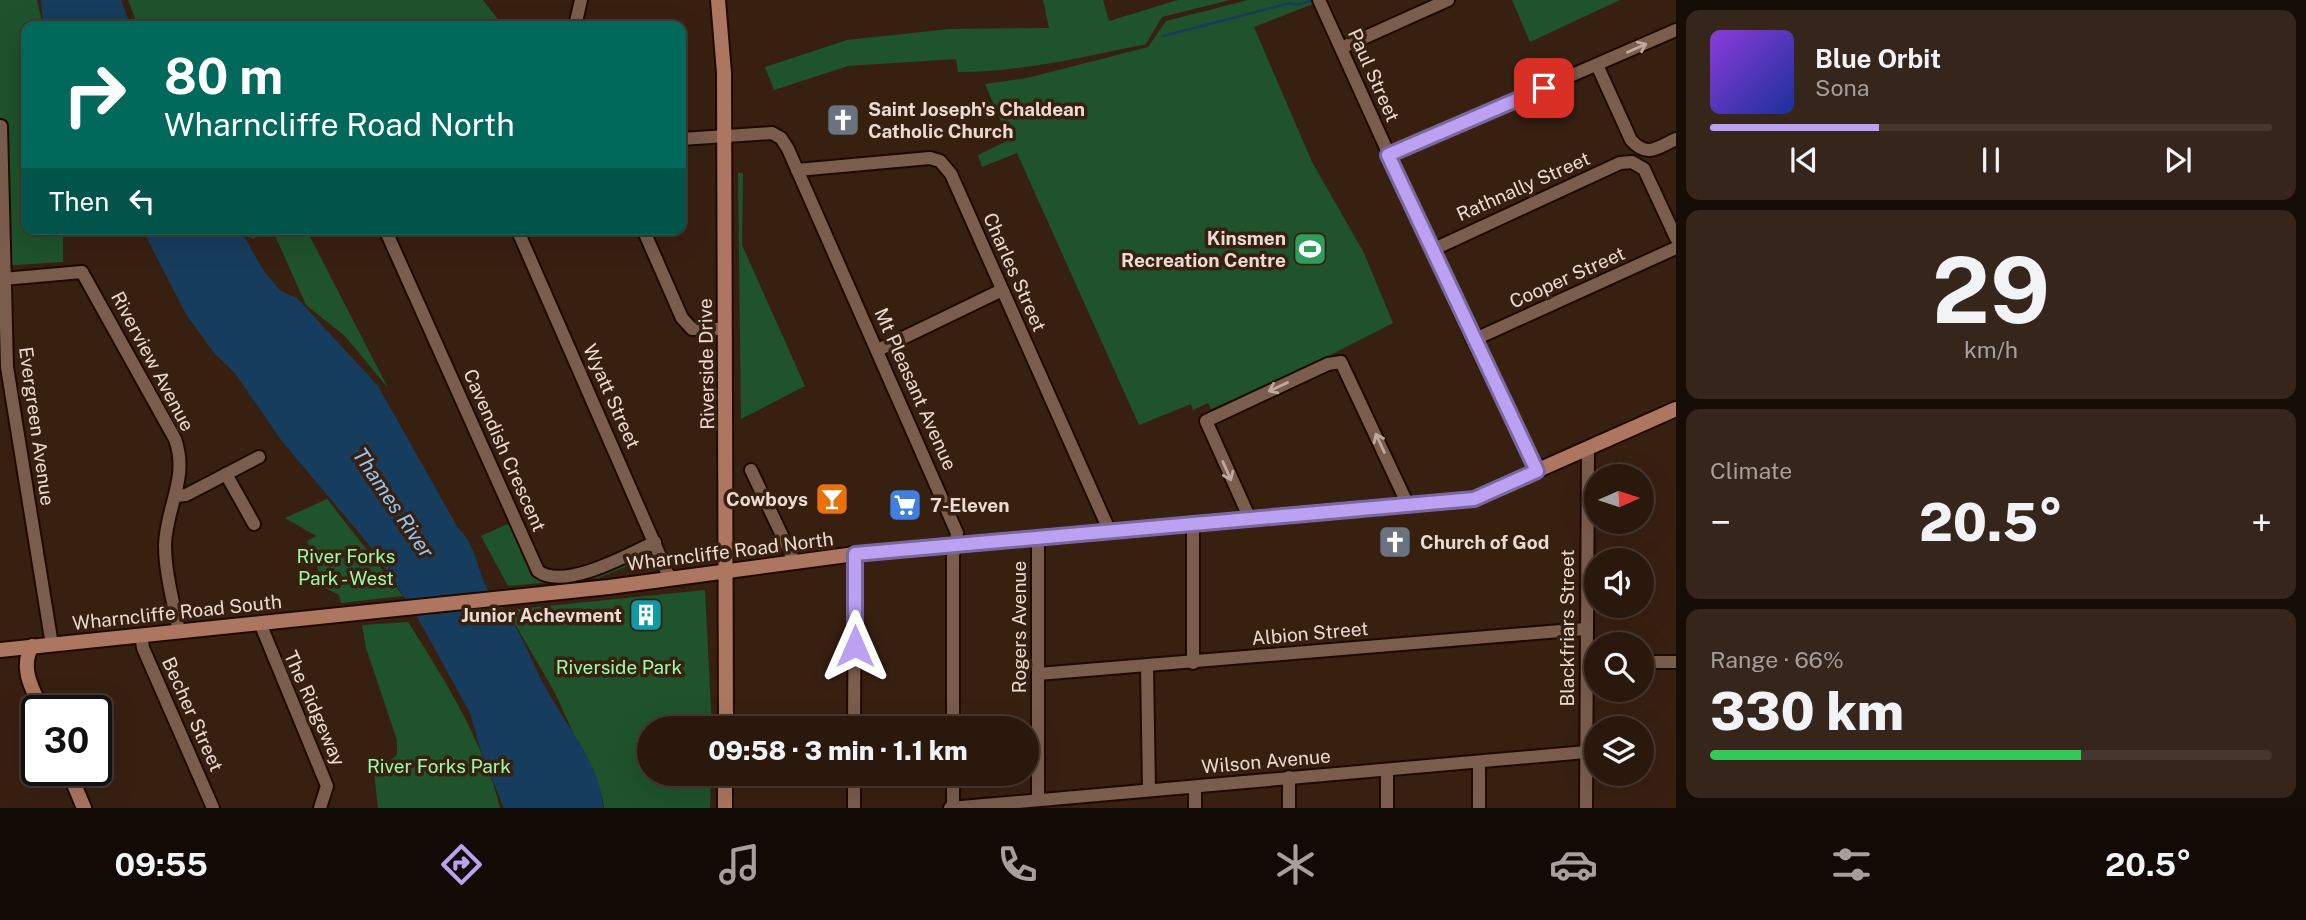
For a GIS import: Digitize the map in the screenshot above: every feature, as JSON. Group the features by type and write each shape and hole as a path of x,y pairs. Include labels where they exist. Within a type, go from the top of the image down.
{"main road":[{"name":"Riverside Drive","path":"718,0 724,73 726,716"},
{"name":"Wharncliffe Road North","path":"357,613 670,579 855,554 1474,499 1676,409"},
{"name":"Wharncliffe Road South","path":"6,649 357,613"},
{"path":"27,677 26,658 32,646"},
{"path":"6,649 27,677 35,695"},
{"path":"75,786 84,808"},
{"path":"725,786 725,808"}],"street":[{"path":"576,21 582,0"},
{"name":"Paul Street","path":"1319,0 1473,340 1537,471"},
{"path":"1341,48 1448,0"},
{"path":"1388,155 1676,30"},
{"path":"1597,65 1631,140 1640,150 1654,149 1676,139"},
{"name":"Evergreen Avenue","path":"1,126 7,367 52,645"},
{"name":"Mt Pleasant Avenue","path":"724,136 772,133 781,138 946,503 957,533 953,556 953,716"},
{"path":"686,139 724,136"},
{"name":"Charles Street","path":"797,170 930,158 940,161 951,174 1110,532"},
{"name":"Rathnally Street","path":"1432,250 1619,163 1632,162 1644,169 1676,238"},
{"name":"Cavendish Crescent","path":"388,235 538,571 547,576 593,571 655,542"},
{"name":"Wyatt Street","path":"520,235 670,579"},
{"path":"646,235 682,318 692,329 725,328"},
{"name":"Cooper Street","path":"1473,340 1676,248"},
{"name":"Riverview Avenue","path":"4,279 77,270 84,274 175,439 180,460 177,496 168,522 165,550 178,632"},
{"path":"878,350 1002,290"},
{"path":"1250,519 1206,421 1328,364 1341,362 1408,505"},
{"name":"Blackfriars Street","path":"1586,632 1588,448"},
{"path":"177,496 186,495 259,457"},
{"path":"751,470 795,563"},
{"path":"226,474 254,524"},
{"path":"1193,524 1194,663"},
{"name":"Rogers Avenue","path":"1038,538 1038,674 1043,802"},
{"path":"854,716 855,554"},
{"name":"The Ridgeway","path":"260,624 327,786 320,808"},
{"name":"Albion Street","path":"1038,674 1585,629"},
{"name":"Becher Street","path":"141,635 143,648 213,808"},
{"path":"1654,662 1676,662"},
{"path":"1147,666 1149,790"},
{"name":"Wilson Avenue","path":"951,808 1043,802 1289,777 1584,752"},
{"path":"1479,762 1479,808"},
{"path":"1387,770 1387,808"},
{"path":"1289,777 1289,808"},
{"path":"854,786 854,808"},
{"path":"951,808 952,786"},
{"name":"Blackfriars Street","path":"1586,786 1586,808"},
{"path":"1195,787 1195,808"}],"green space":[{"path":"0,0 37,0 42,21 21,21 21,235 63,235 63,262 0,266"},
{"path":"128,0 483,0 499,21 136,21"},
{"path":"1043,0 1103,0 1109,21 1178,0 1230,0 1162,17 1146,44 1029,67 958,72 956,59 848,66 774,90 765,67 847,40 949,29 1049,28"},
{"path":"1248,0 1312,0 1313,4 1254,27 1312,162 1364,253 1393,323 1305,368 1211,409 1208,403 1193,410 1191,404 1139,425 1017,153 982,167 978,155 1009,140 985,84 1027,78 1148,47 1166,21"},
{"path":"1512,0 1620,0 1530,42"},
{"path":"738,173 743,173 742,245 805,386 741,419"},
{"path":"275,235 309,235 388,388 345,336 306,305"},
{"name":"River Forks Park - West","path":"327,499 403,596 341,603 339,595 325,588 307,541 316,536 285,518"},
{"path":"512,522 534,573 548,581 593,574 649,551 653,556 598,578 508,586 481,536"},
{"name":"Riverside Park","path":"705,590 711,716 637,716 637,786 711,786 710,808 604,808 602,796 555,693 507,610"},
{"name":"River Forks Park","path":"408,622 449,688 474,736 500,808 378,808 374,772 397,755 397,740 366,648 362,625"}],"water":[{"path":"41,0 121,0 129,21 43,21"},
{"name":"Thames River","path":"145,235 243,235 263,270 281,291 297,298 378,386 458,528 473,549 488,590 512,621 548,692 590,762 601,792 603,808 504,808 481,751 470,713 415,613 370,546 281,440 235,373 215,354 187,316"}],"waterway":[{"path":"1163,36 1290,3 1297,5 1312,0"}],"place":[{"name":"Saint Joseph's Chaldean Catholic Church","path":"843,120"},
{"name":"Kinsmen Recreation Centre","path":"1310,249"},
{"name":"Cowboys","path":"832,499"},
{"name":"7-Eleven","path":"905,505"},
{"name":"Church of God","path":"1395,542"},
{"name":"Junior Achevment","path":"646,615"}],"route":[{"path":"855,646 855,554 1474,499 1537,471 1388,155 1544,88"}]}
